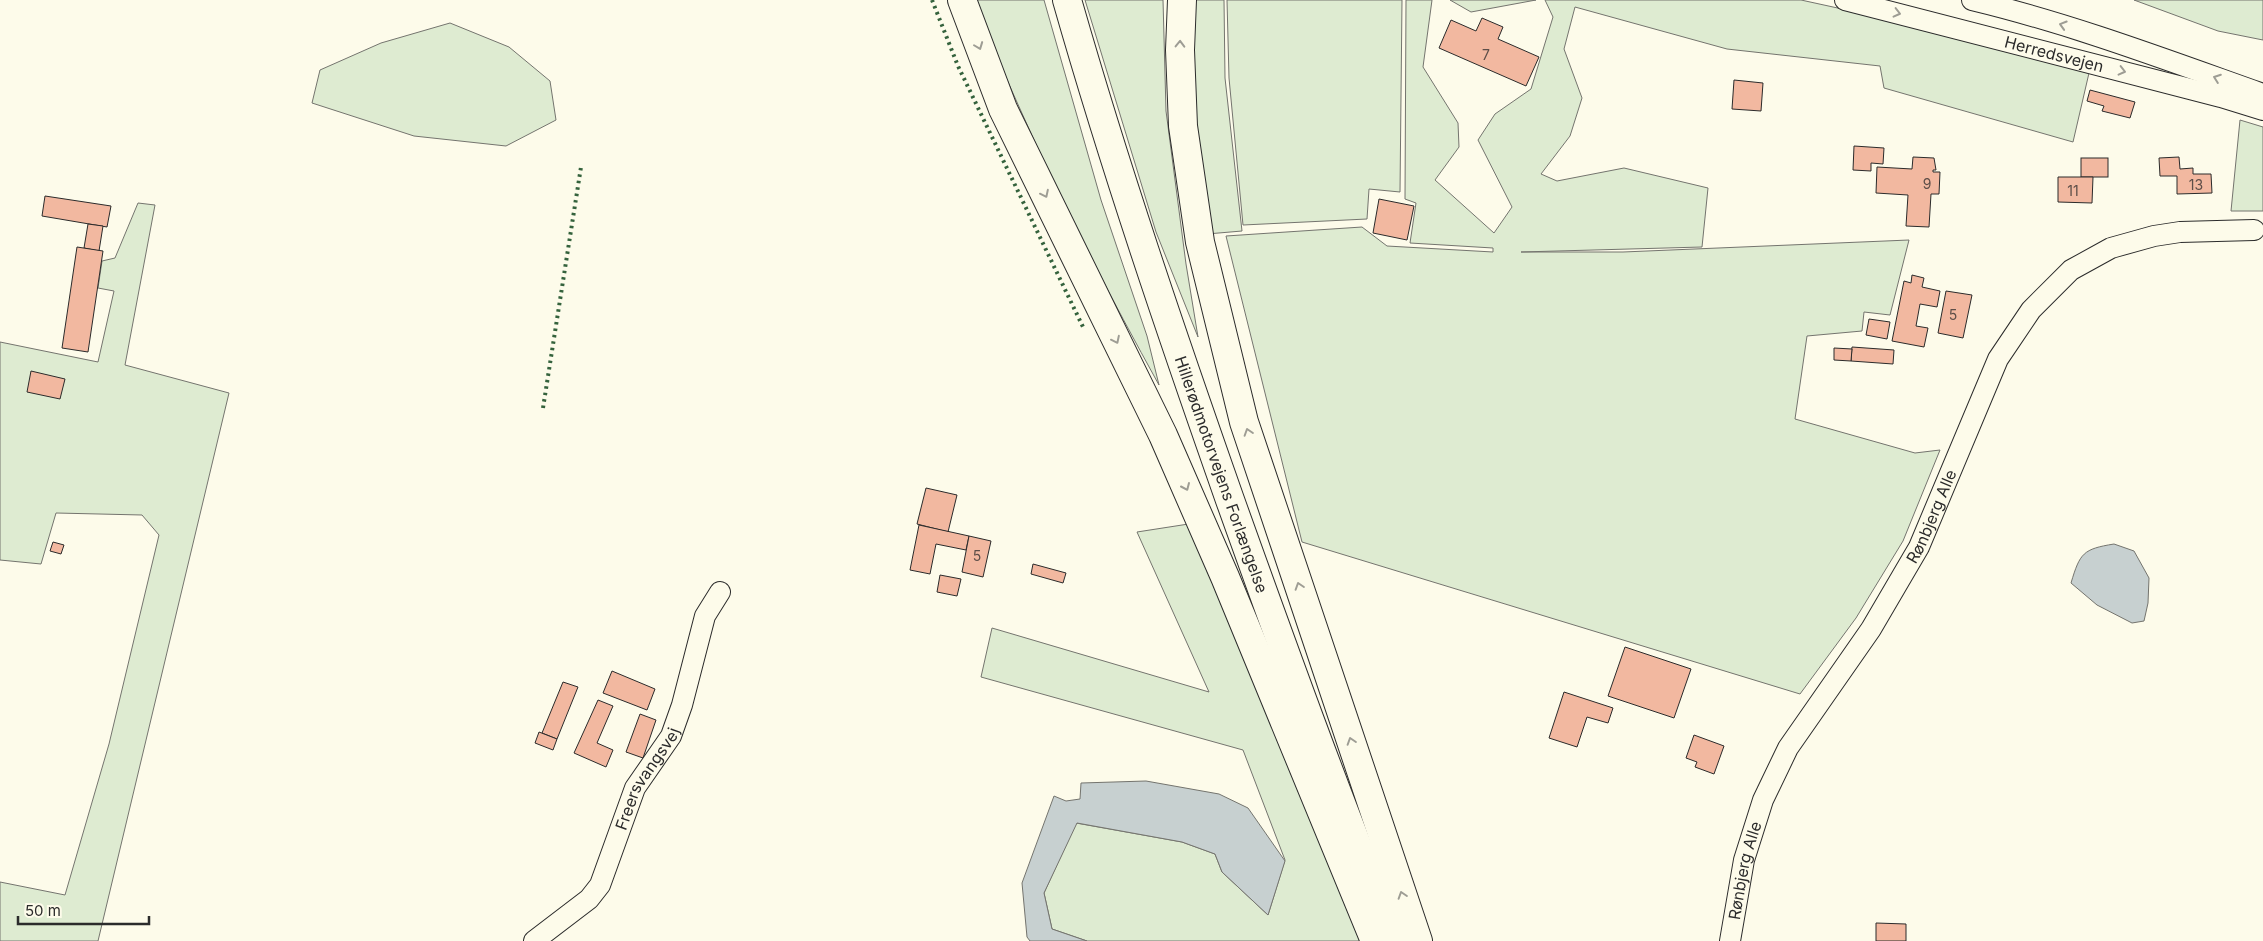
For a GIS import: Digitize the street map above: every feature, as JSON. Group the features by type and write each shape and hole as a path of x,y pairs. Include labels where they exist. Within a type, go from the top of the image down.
{"highway":[{"path":"962,0 1003,109 1167,444 1225,577 1375,941"},
{"name":"Hillerødmotorvejens Forlængelse","path":"1066,0 1181,362 1310,723 1396,941"},
{"path":"1182,0 1180,50 1182,116 1187,155 1200,242 1244,422 1418,941"}],"street":[{"name":"Herredsvejen","path":"1848,0 2221,97 2263,110"},
{"name":"Herredsvejen","path":"1972,0 2018,11 2113,40 2263,94"},
{"name":"Rønbjerg Alle","path":"1730,941 1744,860 1764,800 1784,756 1871,629 1919,547 1998,359 2031,310 2070,270 2111,248 2154,236 2180,232 2254,230"},
{"name":"Freersvangsvej","path":"534,941 589,899 600,885 635,788 671,736 682,705 705,616 720,592"}],"green space":[{"path":"976,0 1044,0 1101,200 1147,336 1159,385 1106,287 1056,188 999,60"},
{"path":"1085,0 1163,0 1166,111 1186,264 1198,337 1156,232"},
{"path":"1195,0 1224,0 1225,78 1242,231 1207,234 1192,103"},
{"path":"1227,0 1402,0 1400,192 1369,189 1367,219 1243,225 1229,78"},
{"path":"1406,0 1432,0 1423,67 1458,123 1459,147 1435,180 1494,233 1512,207 1478,140 1495,114 1531,89 1553,17 1545,0 1801,0 1888,19 2089,73 2073,142 1884,88 1880,66 1727,49 1575,7 1564,49 1582,98 1570,136 1541,174 1557,181 1624,168 1708,188 1702,247 1521,252 1623,252 1909,240 1890,315 1864,312 1862,331 1807,336 1795,419 1915,453 1940,450 1903,541 1856,618 1800,694 1302,542 1226,236 1362,227 1387,246 1493,252 1493,248 1410,243 1416,203 1405,199"},
{"path":"1450,0 1536,0 1471,12"},
{"path":"2134,0 2263,0 2263,40 2218,31"},
{"path":"450,23 509,47 550,81 556,120 506,146 414,136 312,103 320,70 381,43"},
{"path":"2240,120 2263,127 2263,211 2231,211"},
{"path":"138,203 155,205 125,365 229,393 98,941 0,941 0,882 65,895 109,744 159,535 142,515 56,513 41,564 0,560 0,342 98,362 114,291 98,288 102,261 115,258"},
{"path":"1195,523 1369,941 1087,941 1052,929 1044,893 1076,823 1182,842 1215,854 1222,872 1268,915 1285,860 1243,750 981,677 992,628 1209,692 1137,532"}],"shaded area":[{"path":"2114,544 2134,551 2149,578 2148,603 2144,621 2132,623 2097,605 2071,583 2077,565 2084,554 2095,548"},
{"path":"1146,781 1219,794 1248,808 1285,861 1268,915 1222,872 1215,854 1182,842 1077,823 1044,893 1052,929 1087,941 1030,941 1027,937 1022,883 1054,796 1066,801 1080,799 1081,783"}],"building":[{"path":"1482,18 1503,27 1498,39 1539,57 1526,86 1439,48 1451,20 1476,31"},
{"path":"1734,80 1763,83 1761,111 1732,109"},
{"path":"2090,90 2135,102 2130,118 2102,111 2104,106 2087,101"},
{"path":"1854,146 1884,148 1883,164 1871,163 1871,171 1853,170"},
{"path":"1913,157 1934,158 1936,170 1933,170 1933,172 1940,172 1939,194 1931,194 1929,227 1906,226 1908,195 1876,193 1877,167 1912,169"},
{"path":"2179,157 2180,169 2193,168 2193,174 2211,174 2212,193 2177,194 2177,176 2160,176 2159,158"},
{"path":"2081,158 2108,158 2108,177 2081,177"},
{"path":"2058,177 2093,177 2092,203 2058,202"},
{"path":"45,196 111,206 107,227 42,216"},
{"path":"1379,199 1414,206 1407,240 1373,233"},
{"path":"88,224 103,226 99,251 84,248"},
{"path":"77,247 103,251 88,352 62,348"},
{"path":"1912,275 1924,278 1922,287 1940,291 1937,307 1920,304 1916,326 1928,328 1924,347 1892,341 1904,281 1911,283"},
{"path":"1946,291 1972,295 1963,338 1938,333"},
{"path":"1869,319 1890,322 1887,339 1866,335"},
{"path":"1852,347 1894,350 1893,364 1851,361"},
{"path":"1834,348 1852,349 1851,361 1834,360"},
{"path":"31,371 65,379 60,399 27,392"},
{"path":"926,488 957,495 948,532 917,524"},
{"path":"919,525 969,536 966,550 936,544 930,574 910,570"},
{"path":"969,536 991,541 983,577 962,572"},
{"path":"53,542 64,545 61,554 50,551"},
{"path":"1033,564 1066,573 1063,583 1031,574"},
{"path":"940,575 961,579 957,596 937,592"},
{"path":"1625,647 1691,669 1674,718 1608,696"},
{"path":"612,671 655,689 647,710 603,693"},
{"path":"563,682 578,687 557,739 542,733"},
{"path":"1564,692 1613,708 1608,723 1587,717 1577,747 1549,738"},
{"path":"598,700 613,706 597,743 613,750 606,767 574,753"},
{"path":"640,714 656,720 643,758 626,752"},
{"path":"539,732 557,739 553,750 535,743"},
{"path":"1694,735 1724,746 1714,774 1695,767 1697,762 1686,758"},
{"path":"1876,923 1906,924 1906,941 1876,941"}],"hedge":[{"path":"932,0 958,66 1083,327"},
{"path":"543,408 581,167"}]}
